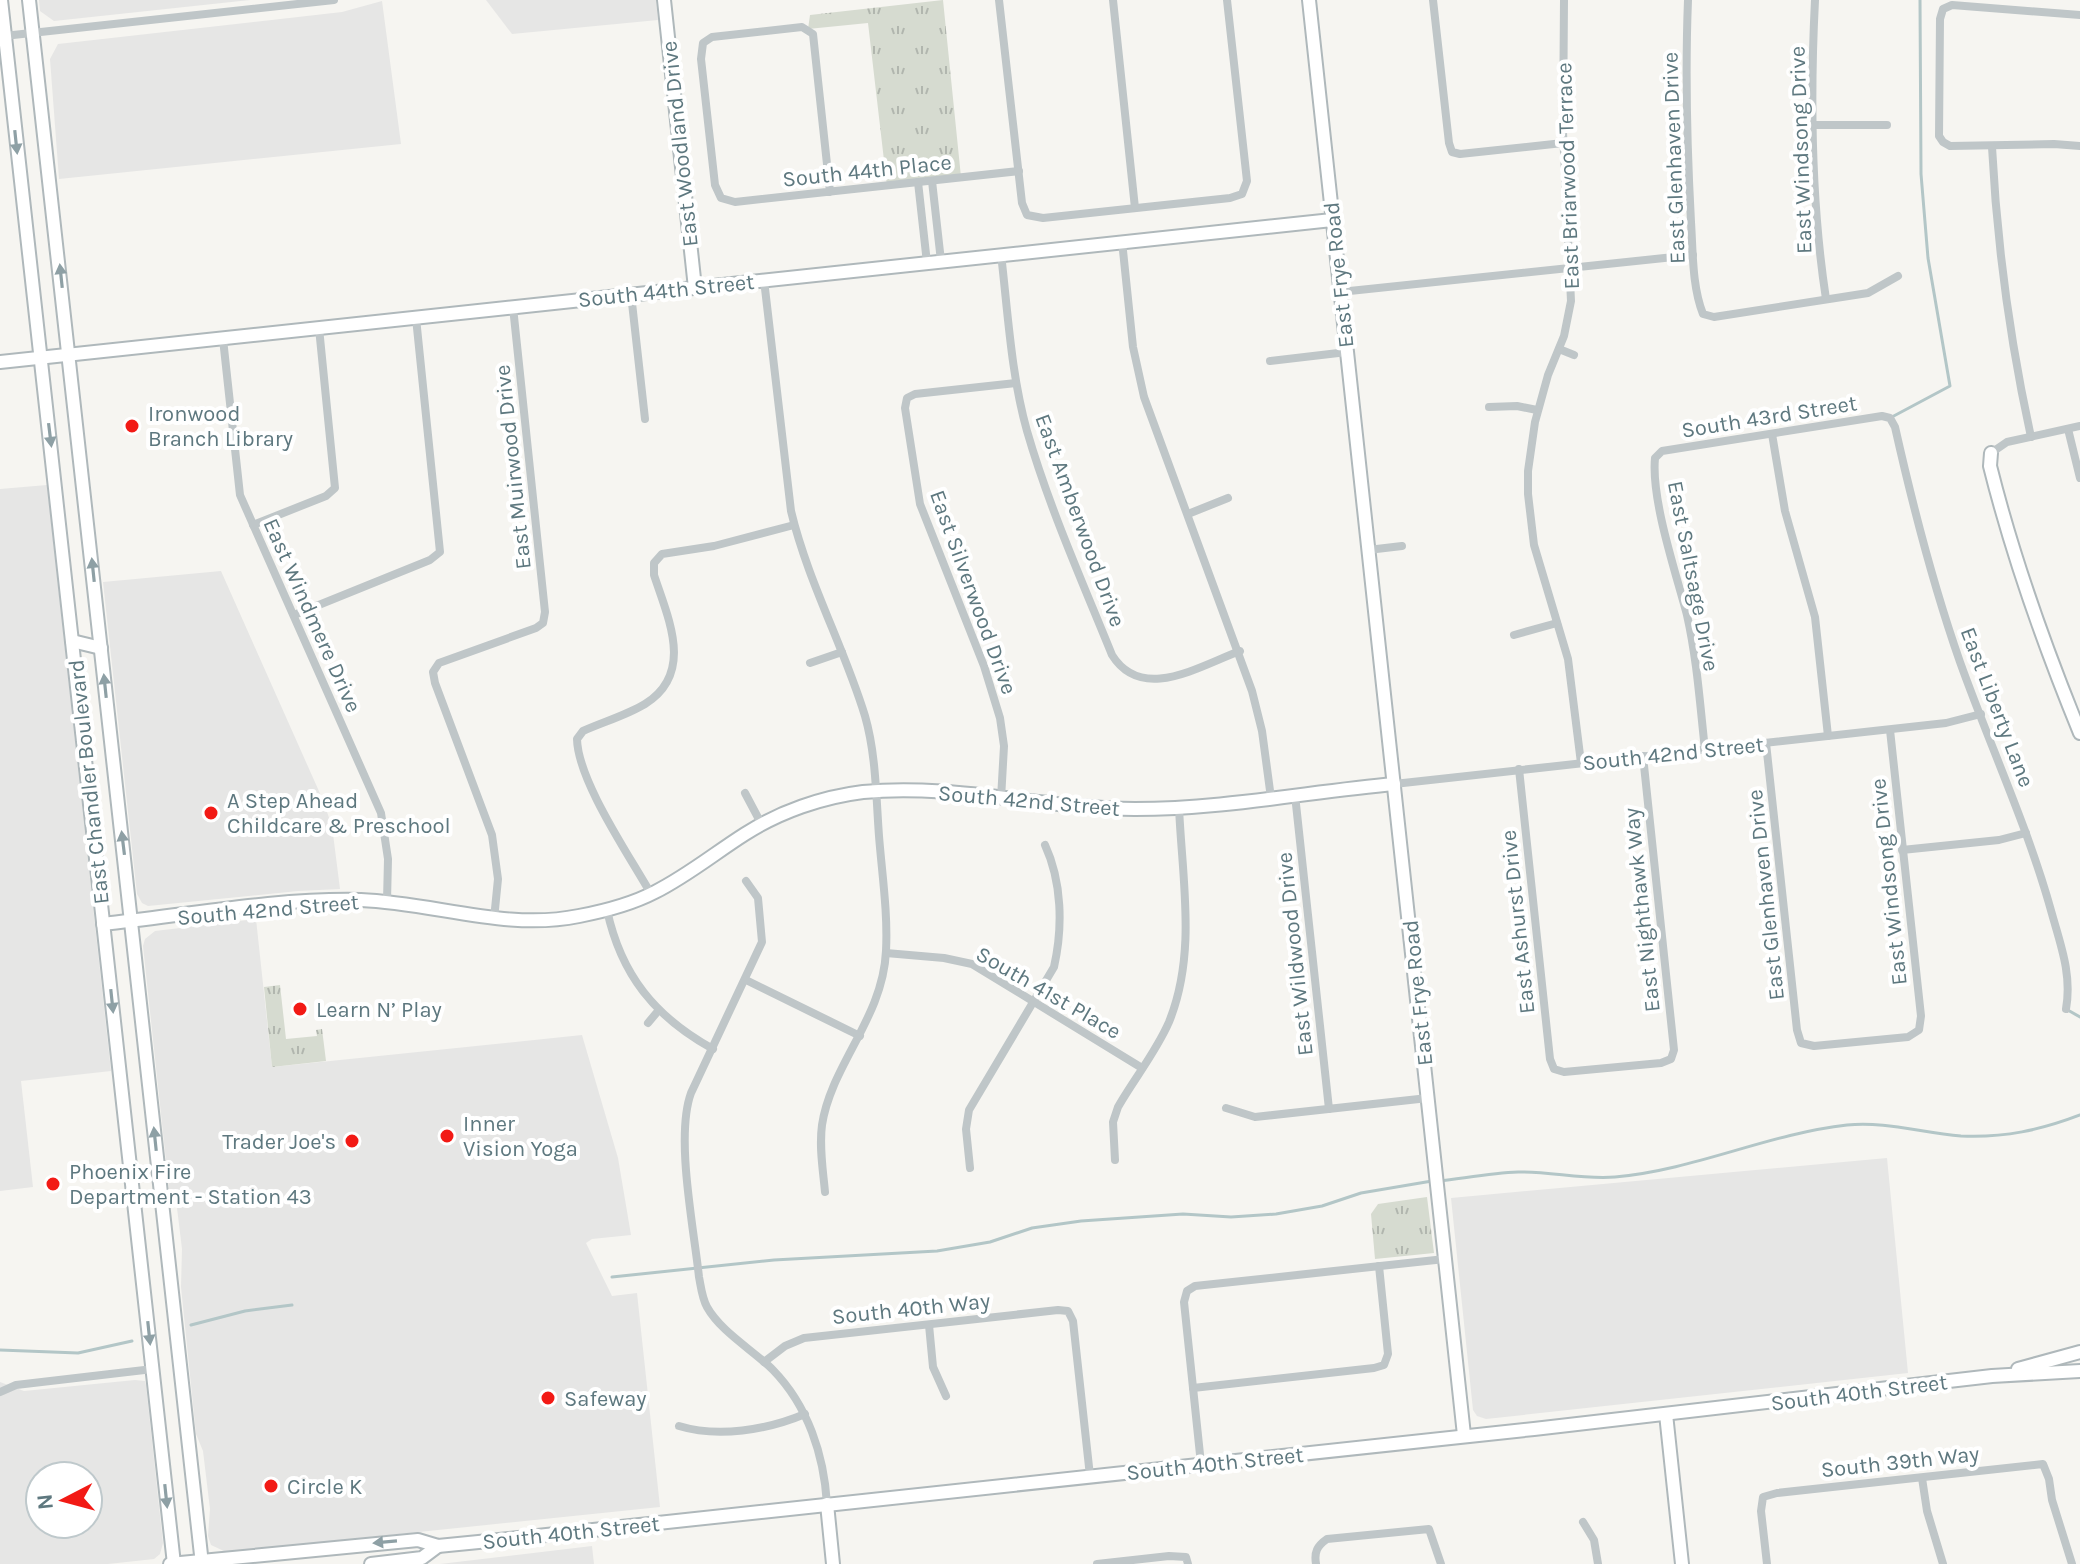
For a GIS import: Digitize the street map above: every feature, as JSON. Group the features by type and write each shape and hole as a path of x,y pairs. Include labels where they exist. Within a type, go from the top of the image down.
{"main road":[{"name":"East Chandler Boulevard","path":"1,0 173,1564"},
{"name":"East Chandler Boulevard","path":"29,0 202,1562"},
{"name":"East Woodland Drive","path":"664,0 695,288"},
{"name":"East Frye Road","path":"1309,0 1464,1435"},
{"name":"South 44th Street","path":"0,362 1332,220"},
{"path":"1991,453 1990,466 2021,577 2080,733"},
{"path":"72,641 101,648"},
{"name":"South 42nd Street","path":"103,924 303,902 387,901 494,919 555,919 607,910 651,894 762,825 797,808 876,791 908,790 1109,808 1179,807 1394,784"},
{"path":"134,1200 162,1199"},
{"path":"145,1302 173,1300"},
{"name":"South 40th Street","path":"1992,1376 2080,1352"},
{"name":"South 40th Street","path":"173,1564 418,1540 438,1546 1992,1376 2080,1371"},
{"path":"1666,1414 1682,1564"},
{"path":"827,1504 833,1564"},
{"name":"South 40th Street","path":"371,1564 422,1558 438,1546"}],"street":[{"path":"4,36 334,0"},
{"path":"999,0 1022,203 1027,215 1043,218 1230,198 1242,194 1247,181 1227,0"},
{"path":"1113,0 1135,208"},
{"path":"1433,0 1452,152 1460,154 1563,143"},
{"name":"East Briarwood Terrace","path":"1564,0 1563,143 1570,309 1537,410 1528,471 1531,523 1572,683 1581,763"},
{"name":"East Glenhaven Drive","path":"1688,0 1686,114 1693,255 1703,314 1714,317 1826,299"},
{"name":"East Windsong Drive","path":"1815,0 1813,125 1826,299"},
{"path":"2080,15 1993,4 1952,5 1943,9 1940,19 1939,77 1939,136 1950,146 2080,146"},
{"name":"South 44th Place","path":"830,192 813,34 802,27 712,37 703,43 701,59 715,185 721,198 735,202 830,192 918,182 932,181 1019,171"},
{"path":"1813,125 1887,125"},
{"path":"1992,147 1995,205 2008,317 2031,437"},
{"path":"932,181 941,261"},
{"path":"918,182 927,263"},
{"path":"922,221 937,219"},
{"path":"1122,241 1138,373 1152,423 1240,651 1262,731 1271,798"},
{"name":"East Amberwood Drive","path":"1001,254 1016,383 1026,429 1041,474 1119,667 1131,675 1156,681 1240,651"},
{"path":"1340,292 1693,255"},
{"path":"1826,299 1868,293 1898,276"},
{"path":"764,280 785,477 794,525 869,732 886,917 886,953 880,987 830,1096 822,1124 825,1192"},
{"path":"631,294 645,419"},
{"name":"East Muirwood Drive","path":"494,919 498,879 492,835 433,672 439,663 543,623 545,612 513,307"},
{"path":"294,615 430,560 440,552 416,318"},
{"path":"253,525 326,496 335,488 319,328"},
{"name":"East Windmere Drive","path":"223,339 240,495 381,813 388,859 387,901"},
{"path":"1559,349 1574,355"},
{"path":"1270,361 1347,352"},
{"name":"East Silverwood Drive","path":"1001,799 1004,746 1000,718 984,666 920,504 905,408 907,398 915,394 1016,383"},
{"path":"1489,407 1517,406 1537,410"},
{"name":"South 43rd Street","path":"1655,458 1662,451 1882,416 1890,418"},
{"name":"East Liberty Lane","path":"1890,418 1895,427 1935,586 2046,890 2069,976 2066,1009"},
{"path":"1991,453 2007,442 2080,426"},
{"path":"2068,429 2080,478"},
{"path":"1772,434 1787,520 1815,617 1828,736"},
{"name":"East Saltsage Drive","path":"1655,458 1654,469 1666,533 1691,635 1705,750"},
{"path":"1188,514 1228,498"},
{"path":"651,894 592,786 577,750 577,739 583,731 644,704 658,694 669,679 675,648 654,575 654,563 662,554 714,546 794,525"},
{"path":"1368,550 1402,546"},
{"path":"1514,635 1557,623"},
{"path":"810,663 842,652"},
{"name":"South 42nd Street","path":"1394,784 1890,730 1946,723 1981,714"},
{"name":"East Windsong Drive","path":"1890,730 1921,1016 1919,1030"},
{"name":"East Glenhaven Drive","path":"1766,743 1797,1030 1801,1043 1814,1046 1908,1037 1919,1030"},
{"name":"East Nighthawk Way","path":"1554,1069 1564,1072 1671,1059 1674,1050 1643,756"},
{"name":"East Ashurst Drive","path":"1519,769 1550,1059 1554,1069"},
{"path":"745,793 762,825"},
{"name":"East Wildwood Drive","path":"1295,795 1329,1109"},
{"path":"1115,1160 1113,1122 1118,1107 1168,1024 1177,1001 1186,954 1179,807"},
{"path":"1902,850 1999,840 2026,833"},
{"path":"970,1168 966,1129 969,1110 1054,967 1059,947 1054,865 1045,845"},
{"path":"746,881 758,898 762,942 691,1093 684,1126 699,1277 706,1307 774,1371 805,1414 823,1466 827,1504"},
{"path":"607,910 613,934 637,985 658,1011 713,1049"},
{"name":"South 41st Place","path":"886,953 972,964 1142,1068"},
{"path":"746,980 860,1036"},
{"path":"648,1023 658,1011"},
{"path":"1226,1108 1255,1117 1428,1098"},
{"path":"1201,1464 1184,1302 1187,1291 1195,1286 1445,1259"},
{"path":"1193,1388 1384,1365 1388,1354 1379,1266"},
{"name":"South 40th Way","path":"764,1362 785,1346 804,1338 1068,1311 1073,1321 1090,1476"},
{"path":"929,1325 933,1367 946,1396"},
{"path":"0,1392 16,1385 153,1369"},
{"path":"679,1426 712,1432 771,1426 805,1414"},
{"name":"South 39th Way","path":"1767,1564 1761,1511 1763,1497 2043,1464 2072,1564"},
{"path":"1922,1478 1927,1511 1943,1564"},
{"path":"1583,1522 1594,1540 1598,1564"},
{"path":"1316,1564 1314,1556 1318,1545 1327,1539 1429,1529 1441,1564"},
{"path":"1097,1564 1169,1556 1187,1561"}],"shaded area":[{"path":"39,0 250,0 54,21 40,11"},
{"path":"486,0 656,0 658,20 512,34"},
{"path":"382,1 401,144 59,179 50,59 58,44 342,12"},
{"path":"47,485 111,1071 21,1081 33,1187 0,1191 0,489"},
{"path":"221,571 322,798 332,826 340,889 148,906 137,894 103,582"},
{"path":"256,919 272,1067 582,1035 618,1158 631,1235 592,1239 586,1243 612,1296 637,1293 660,1507 226,1552 211,1545 208,1536 210,1509 203,1451 196,1434 181,1287 182,1249 177,1208 169,1189 143,946 145,939 155,931"},
{"path":"1887,1158 1908,1373 1486,1419 1477,1416 1473,1410 1451,1198"},
{"path":"145,1381 163,1543 160,1554 154,1559 108,1564 0,1564 0,1382 24,1391"},
{"path":"592,1546 594,1564 440,1564"}],"green space":[{"path":"943,0 961,177 887,186 868,23 808,29 810,15"},
{"path":"280,985 286,1039 317,1036 316,1030 322,1029 326,1061 272,1067 264,987"},
{"path":"1427,1197 1434,1253 1375,1259 1371,1214 1378,1204"}],"waterway":[{"path":"1890,418 1950,386 1928,258 1921,174 1920,0"},
{"path":"2066,1009 2080,1017"},
{"path":"1439,1181 1518,1172 1615,1177 1674,1167 1788,1136 1847,1125 1992,1136 2037,1129 2080,1115"},
{"path":"612,1277 774,1260 937,1251 990,1242 1032,1228 1081,1221 1183,1214 1231,1217 1276,1214 1322,1206 1361,1193 1432,1181"},
{"path":"191,1325 245,1311 292,1305"},
{"path":"0,1350 78,1353 132,1341"}],"place":[{"name":"Ironwood Branch Library","path":"132,426"},
{"name":"A Step Ahead Childcare & Preschool","path":"211,813"},
{"name":"Learn N’ Play","path":"300,1009"},
{"name":"Inner Vision Yoga","path":"447,1136"},
{"name":"Trader Joe's","path":"352,1141"},
{"name":"Phoenix Fire Department - Station 43","path":"53,1184"},
{"name":"Safeway","path":"548,1398"},
{"name":"Circle K","path":"271,1486"}]}
